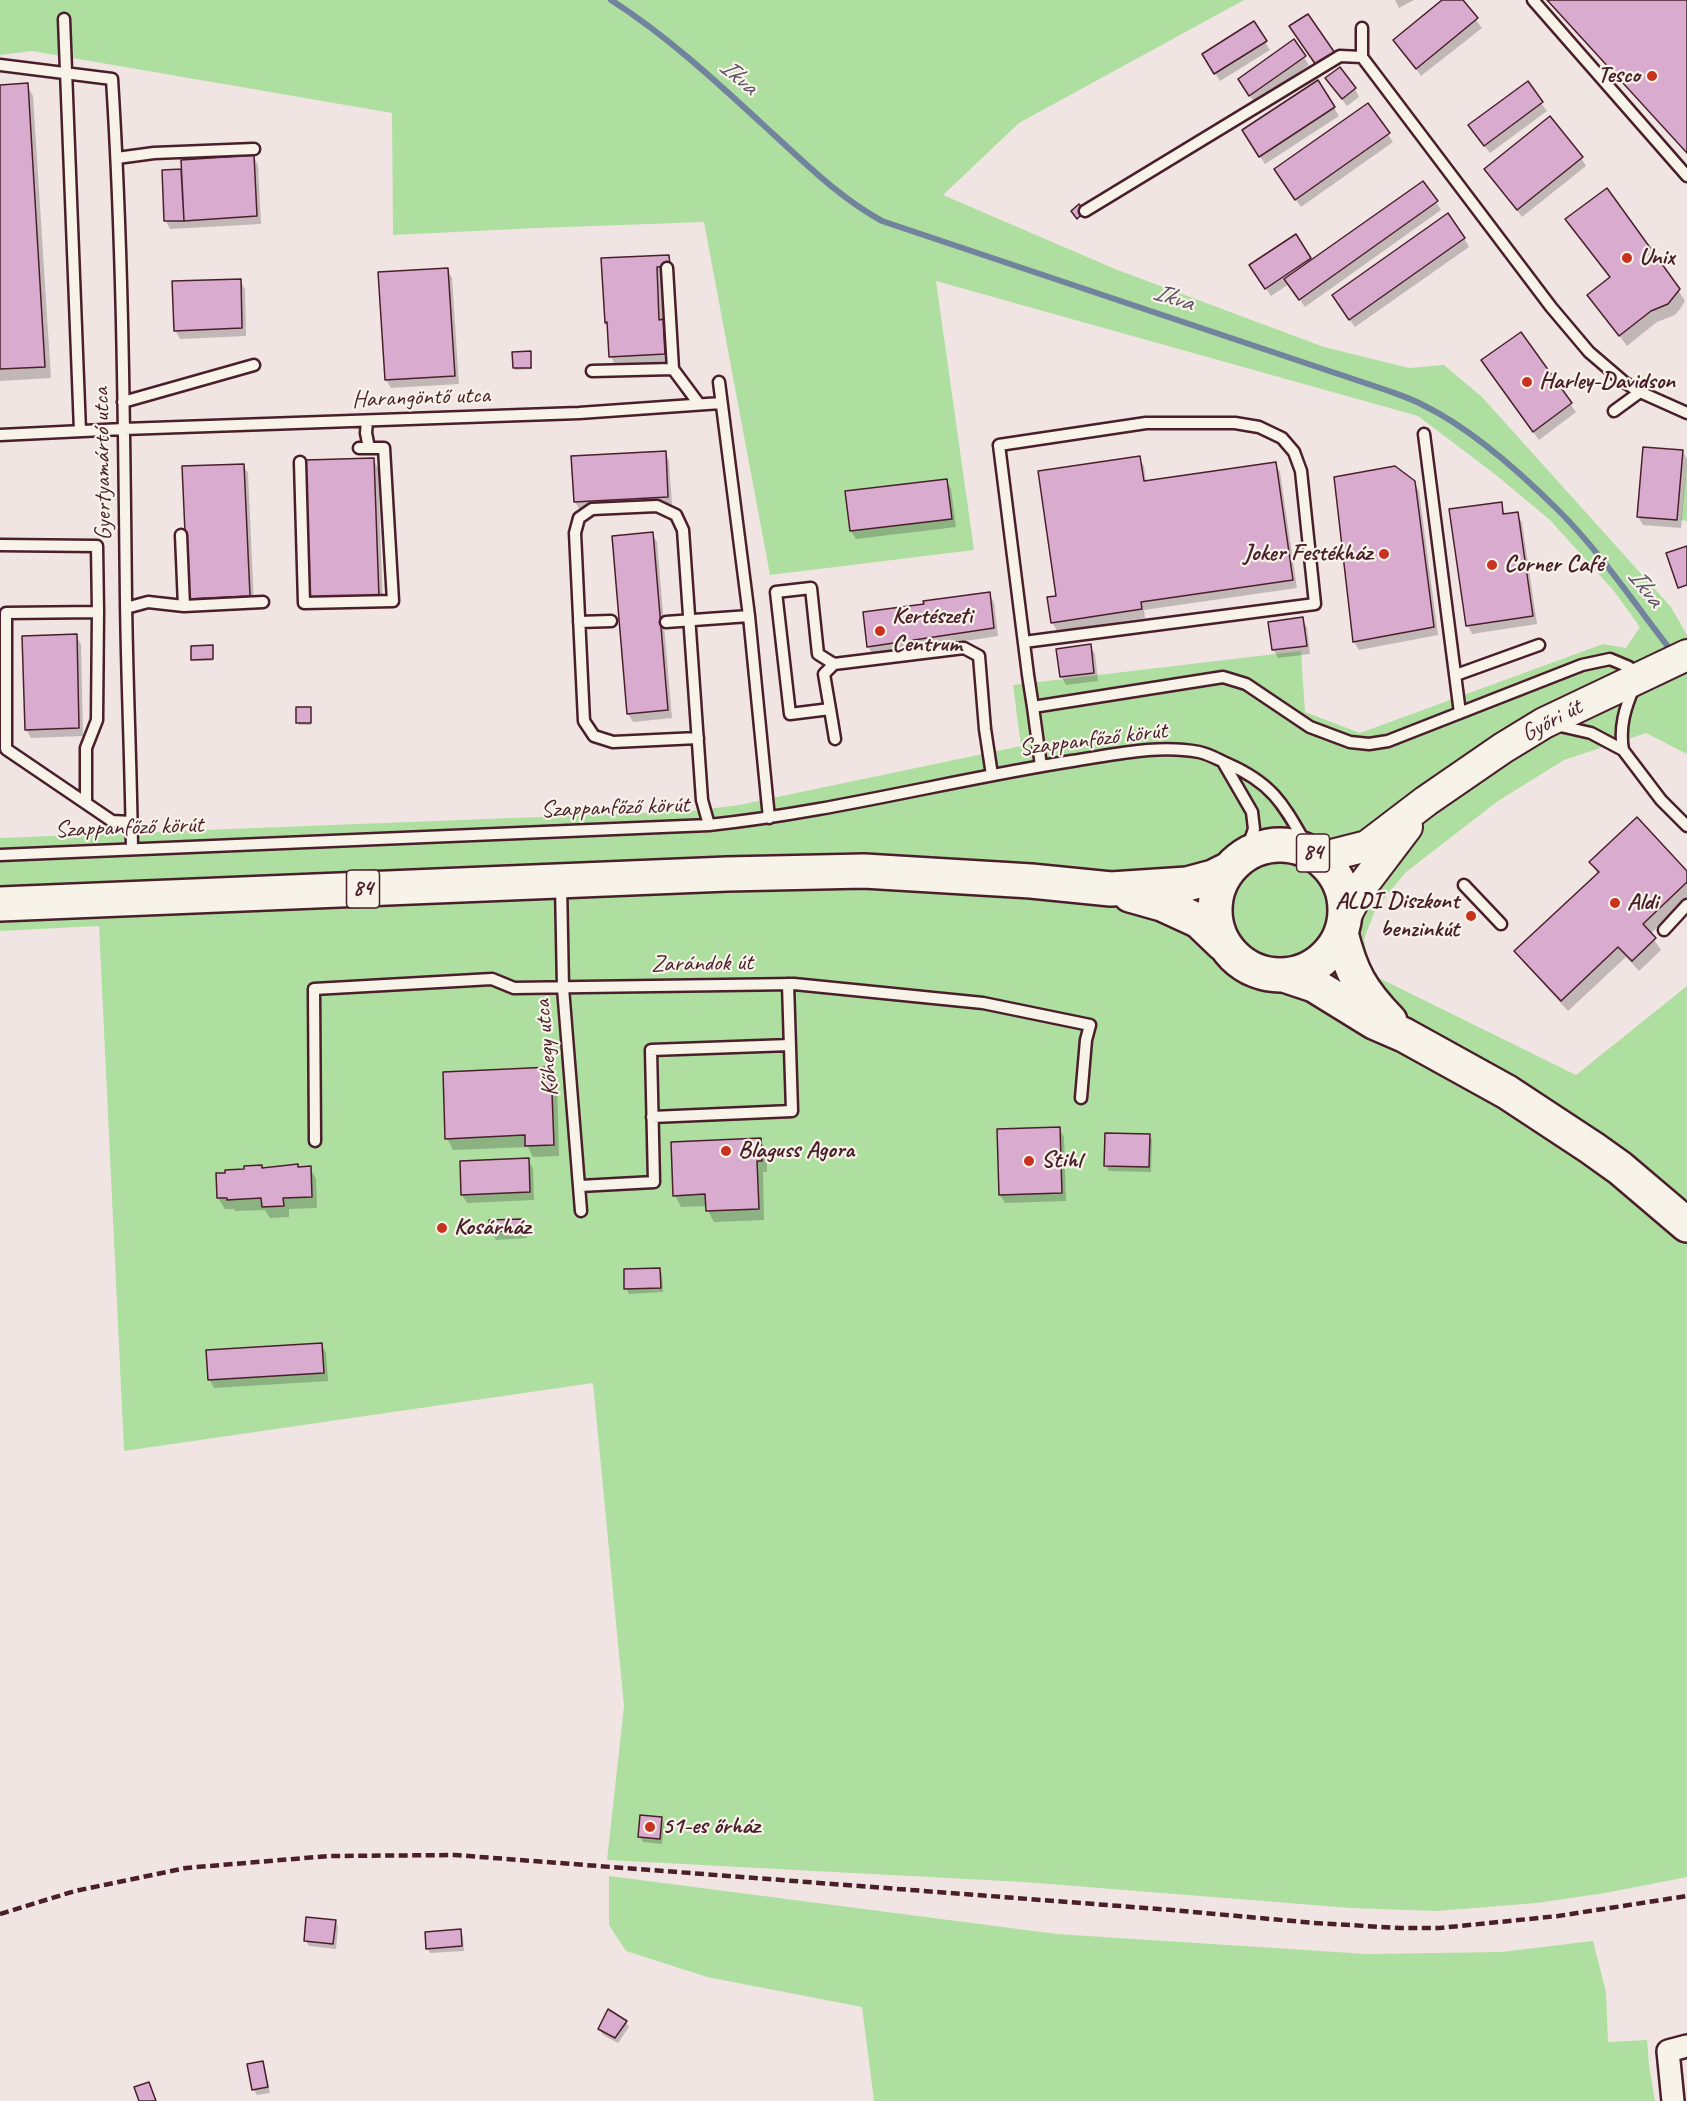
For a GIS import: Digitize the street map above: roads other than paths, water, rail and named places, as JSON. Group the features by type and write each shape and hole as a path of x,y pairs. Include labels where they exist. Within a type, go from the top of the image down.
{"main road":[{"name":"Győri út","path":"1315,855 1367,846 1426,801 1544,723 1687,655"},
{"name":"Győri út","path":"1342,927 1360,889 1426,801"},
{"name":"84","path":"0,904 864,871 1031,881 1111,889 1187,884 1213,878 1261,848 1292,845 1315,855 1331,868 1344,896 1342,927 1348,962 1360,986 1404,1035"},
{"name":"84","path":"1223,944 1216,928 1214,914 1219,884 1236,862"},
{"name":"84","path":"1111,889 1162,904 1200,921 1229,952 1247,966 1268,975 1287,976 1314,985 1374,1022 1404,1035 1507,1092 1592,1148 1687,1225"},
{"path":"1287,976 1308,969 1322,960 1332,948 1342,927"}],"street":[{"path":"1673,2101 1678,2048"}],"lane":[{"path":"1533,0 1687,176"},
{"path":"64,19 80,431"},
{"path":"1362,28 1362,57 1551,307 1589,352 1624,382 1640,392 1687,413"},
{"path":"1085,212 1340,56 1362,57"},
{"path":"0,65 66,72"},
{"name":"Gyertyamártó utca","path":"66,72 112,79 117,158 132,849"},
{"path":"117,158 154,153 254,149"},
{"path":"667,268 673,369 699,404"},
{"path":"123,402 254,365"},
{"path":"592,371 673,369"},
{"path":"719,382 749,616 769,818"},
{"path":"1614,411 1640,392"},
{"name":"Harangöntő utca","path":"0,435 579,412 721,404"},
{"path":"300,462 304,603 393,601 384,448 364,448 368,421"},
{"path":"1024,642 1320,604 1301,471 1294,452 1282,438 1259,427 1235,423 1146,423 999,445 1024,642 1041,766"},
{"path":"1424,434 1460,713"},
{"path":"698,738 613,742 594,736 584,721 575,532 579,518 592,509 657,506 676,515 683,530 690,621 698,738 702,800 710,825"},
{"path":"181,535 184,606"},
{"path":"0,545 97,546 97,720 86,748 86,804"},
{"path":"830,709 790,714 776,592 811,588 818,654 834,664"},
{"path":"126,608 148,602 184,606 263,602"},
{"path":"98,612 3,613 6,749 112,822 132,822"},
{"path":"666,621 749,616"},
{"path":"579,622 611,621"},
{"path":"1456,675 1539,645"},
{"path":"835,739 824,674 834,664 964,648 979,656 985,729 992,776"},
{"path":"1034,707 1223,677 1246,684 1310,727 1350,742 1369,744 1389,741 1582,665 1610,659 1629,667 1641,676 1627,704 1620,732 1623,750"},
{"path":"1544,723 1591,733 1623,750 1661,800 1687,826"},
{"name":"Szappanfőző körút","path":"0,855 710,825 769,818 1041,766 1163,749 1200,752 1250,773 1276,796 1315,855"},
{"path":"1223,762 1252,812 1254,829 1236,862"},
{"name":"Kőhegy utca","path":"561,881 563,988 581,1211"},
{"path":"1464,885 1501,924"},
{"path":"1664,930 1687,905"},
{"name":"Zarándok út","path":"315,1141 315,989 492,979 514,988 788,984 983,1003 1090,1025 1086,1040 1081,1098"},
{"path":"652,1117 792,1111 788,984"},
{"path":"579,1186 654,1182 651,1050 790,1045"}],"waterway":[{"name":"Ikva","path":"611,0 694,62 838,191 882,221 1389,391 1415,401 1459,426 1495,453 1559,511 1604,562 1673,653"}],"railway":[{"path":"0,1914 75,1891 186,1868 329,1856 455,1855 1400,1928 1440,1928 1558,1916 1687,1896"}],"place":[{"name":"Tesco","path":"1652,76"},
{"name":"Unix","path":"1627,258"},
{"name":"Harley-Davidson","path":"1527,382"},
{"name":"Joker Festékház","path":"1384,554"},
{"name":"Corner Café","path":"1492,565"},
{"name":"Kertészeti Centrum","path":"880,631"},
{"name":"Aldi","path":"1615,903"},
{"name":"ALDI Diszkont benzinkút","path":"1471,916"},
{"name":"Blaguss Agora","path":"726,1151"},
{"name":"Stihl","path":"1029,1161"},
{"name":"Kosárház","path":"442,1228"},
{"name":"51-es őrház","path":"650,1827"}]}
